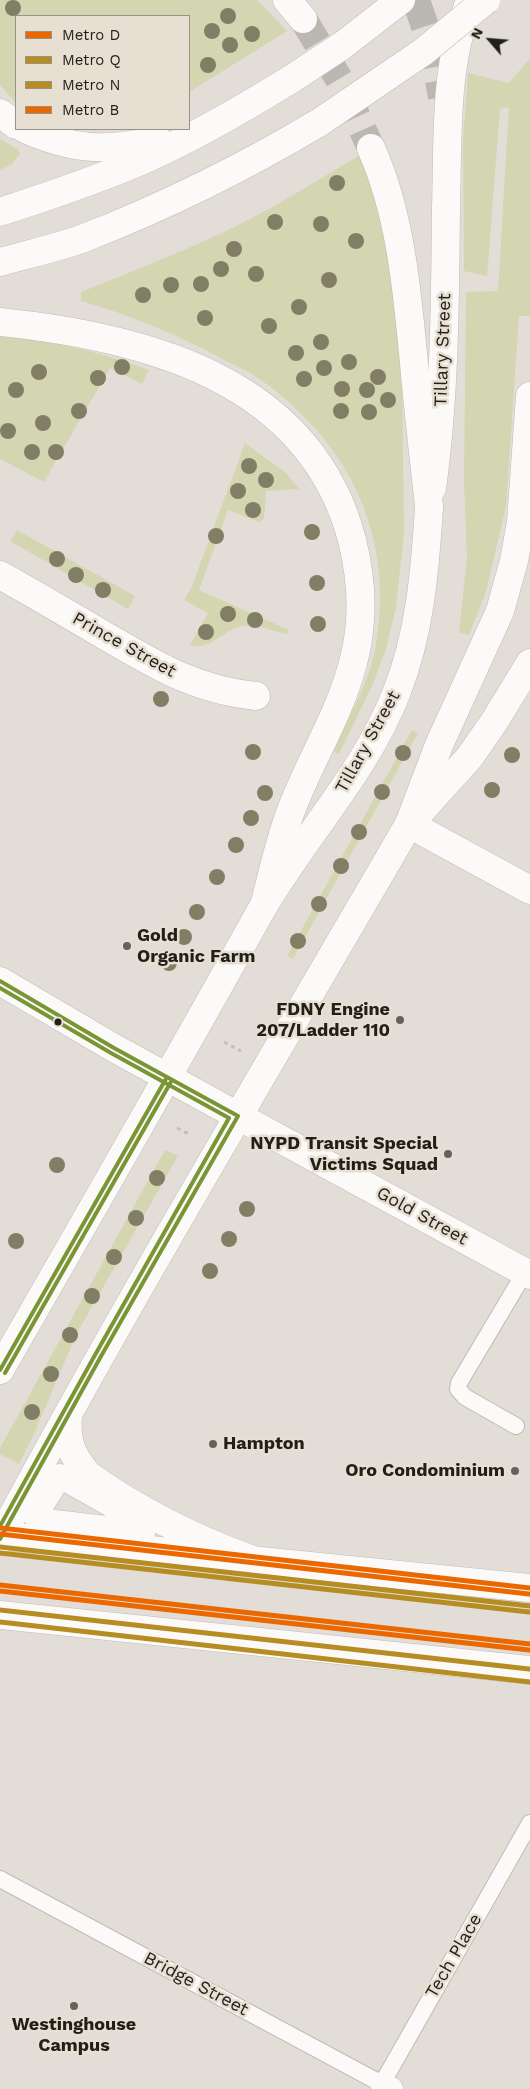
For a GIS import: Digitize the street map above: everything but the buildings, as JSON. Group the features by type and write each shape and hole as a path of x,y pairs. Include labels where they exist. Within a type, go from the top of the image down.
{"main road":[{"path":"0,212 70,190 129,166 205,129 293,78 343,45 401,0"},
{"name":"Tillary Street","path":"0,1370 265,904 347,783 372,742 396,696 413,647 421,602 429,507 438,442 444,375 448,136 456,48 470,0"},
{"path":"0,262 83,239 236,170 320,122 423,52 486,0"},
{"path":"442,97 448,136"},
{"path":"0,113 15,124"},
{"path":"27,130 48,139 82,147 126,148 205,129"},
{"path":"371,148 386,188 401,255 409,309 429,507"},
{"path":"0,322 56,328 115,341 184,362 211,374 258,402 280,419 315,459 341,505 357,560 361,591 360,626 354,662 339,705 289,815 265,904"},
{"path":"530,396 520,522 514,561 500,610 438,745 408,824 238,1116 1,1537 530,1588"},
{"name":"Prince Street","path":"0,575 169,672 232,694 256,696"},
{"path":"408,824 468,758 494,722 530,663"},
{"path":"408,824 530,890"},
{"name":"Gold Street","path":"0,981 167,1077 527,1274"},
{"path":"68,1416 67,1432 70,1448 88,1474 183,1531 216,1547 250,1560"},
{"path":"0,1615 530,1670"}],"lane":[{"path":"516,1426 465,1397 458,1389 459,1383 527,1274"},
{"name":"Tech Place","path":"384,2087 530,1823"},
{"name":"Bridge Street","path":"0,1879 384,2087"}],"path":[{"path":"224,1042 244,1053"},
{"path":"177,1128 191,1135"}],"green space":[{"path":"0,0 257,0 287,31 190,91 190,15 15,15 15,102 0,85"},
{"path":"530,58 530,316 519,316 506,506 486,592 469,635 459,632 467,558 464,481 466,292 498,291 509,107 500,109 487,276 464,271 463,141 468,73 509,83"},
{"path":"0,139 18,149 20,154 12,164 0,170"},
{"path":"362,154 390,252 402,375 404,533 396,607 386,649 372,686 339,754 332,750 353,710 365,682 374,653 380,599 378,562 370,526 357,492 340,460 318,431 291,404 257,377 172,334 136,319 81,301 81,292 222,233 258,215"},
{"path":"0,335 76,348 149,370 142,384 110,368 44,482 0,459"},
{"path":"245,443 286,473 299,489 266,491 264,519 259,522 228,510 199,590 289,630 287,634 260,627 244,626 230,631 211,643 197,646 190,645 208,613 184,600 192,586"},
{"path":"17,530 135,596 128,609 10,541"},
{"path":"412,730 418,733 293,959 287,956"},
{"path":"165,1150 178,1156 77,1333 19,1464 0,1454 0,1448"}],"tunnel":[{"path":"416,0 434,53 442,97"},
{"path":"303,19 342,84 371,148"}],"metro line":[{"name":"D","path":"0,1528 530,1588"},
{"name":"B","path":"0,1534 529,1594"},
{"name":"Q","path":"0,1547 530,1606"},
{"name":"N","path":"0,1553 529,1612"},
{"name":"D","path":"0,1585 530,1644"},
{"name":"B","path":"0,1591 529,1650"},
{"name":"N","path":"0,1610 529,1669"},
{"name":"Q","path":"0,1622 530,1682"}],"transit line":[{"path":"0,981 114,1048 238,1116 100,1358 0,1539"},
{"path":"0,988 111,1053 229,1118 0,1526"},
{"path":"0,1370 167,1077"},
{"path":"5,1373 172,1080"}],"place":[{"name":"Gold Organic Farm","path":"127,946"},
{"name":"FDNY Engine 207/Ladder 110","path":"400,1020"},
{"name":"NYPD Transit Special Victims Squad","path":"448,1154"},
{"name":"Hampton","path":"213,1444"},
{"name":"Oro Condominium","path":"515,1471"},
{"name":"Westinghouse Campus","path":"74,2006"}]}
